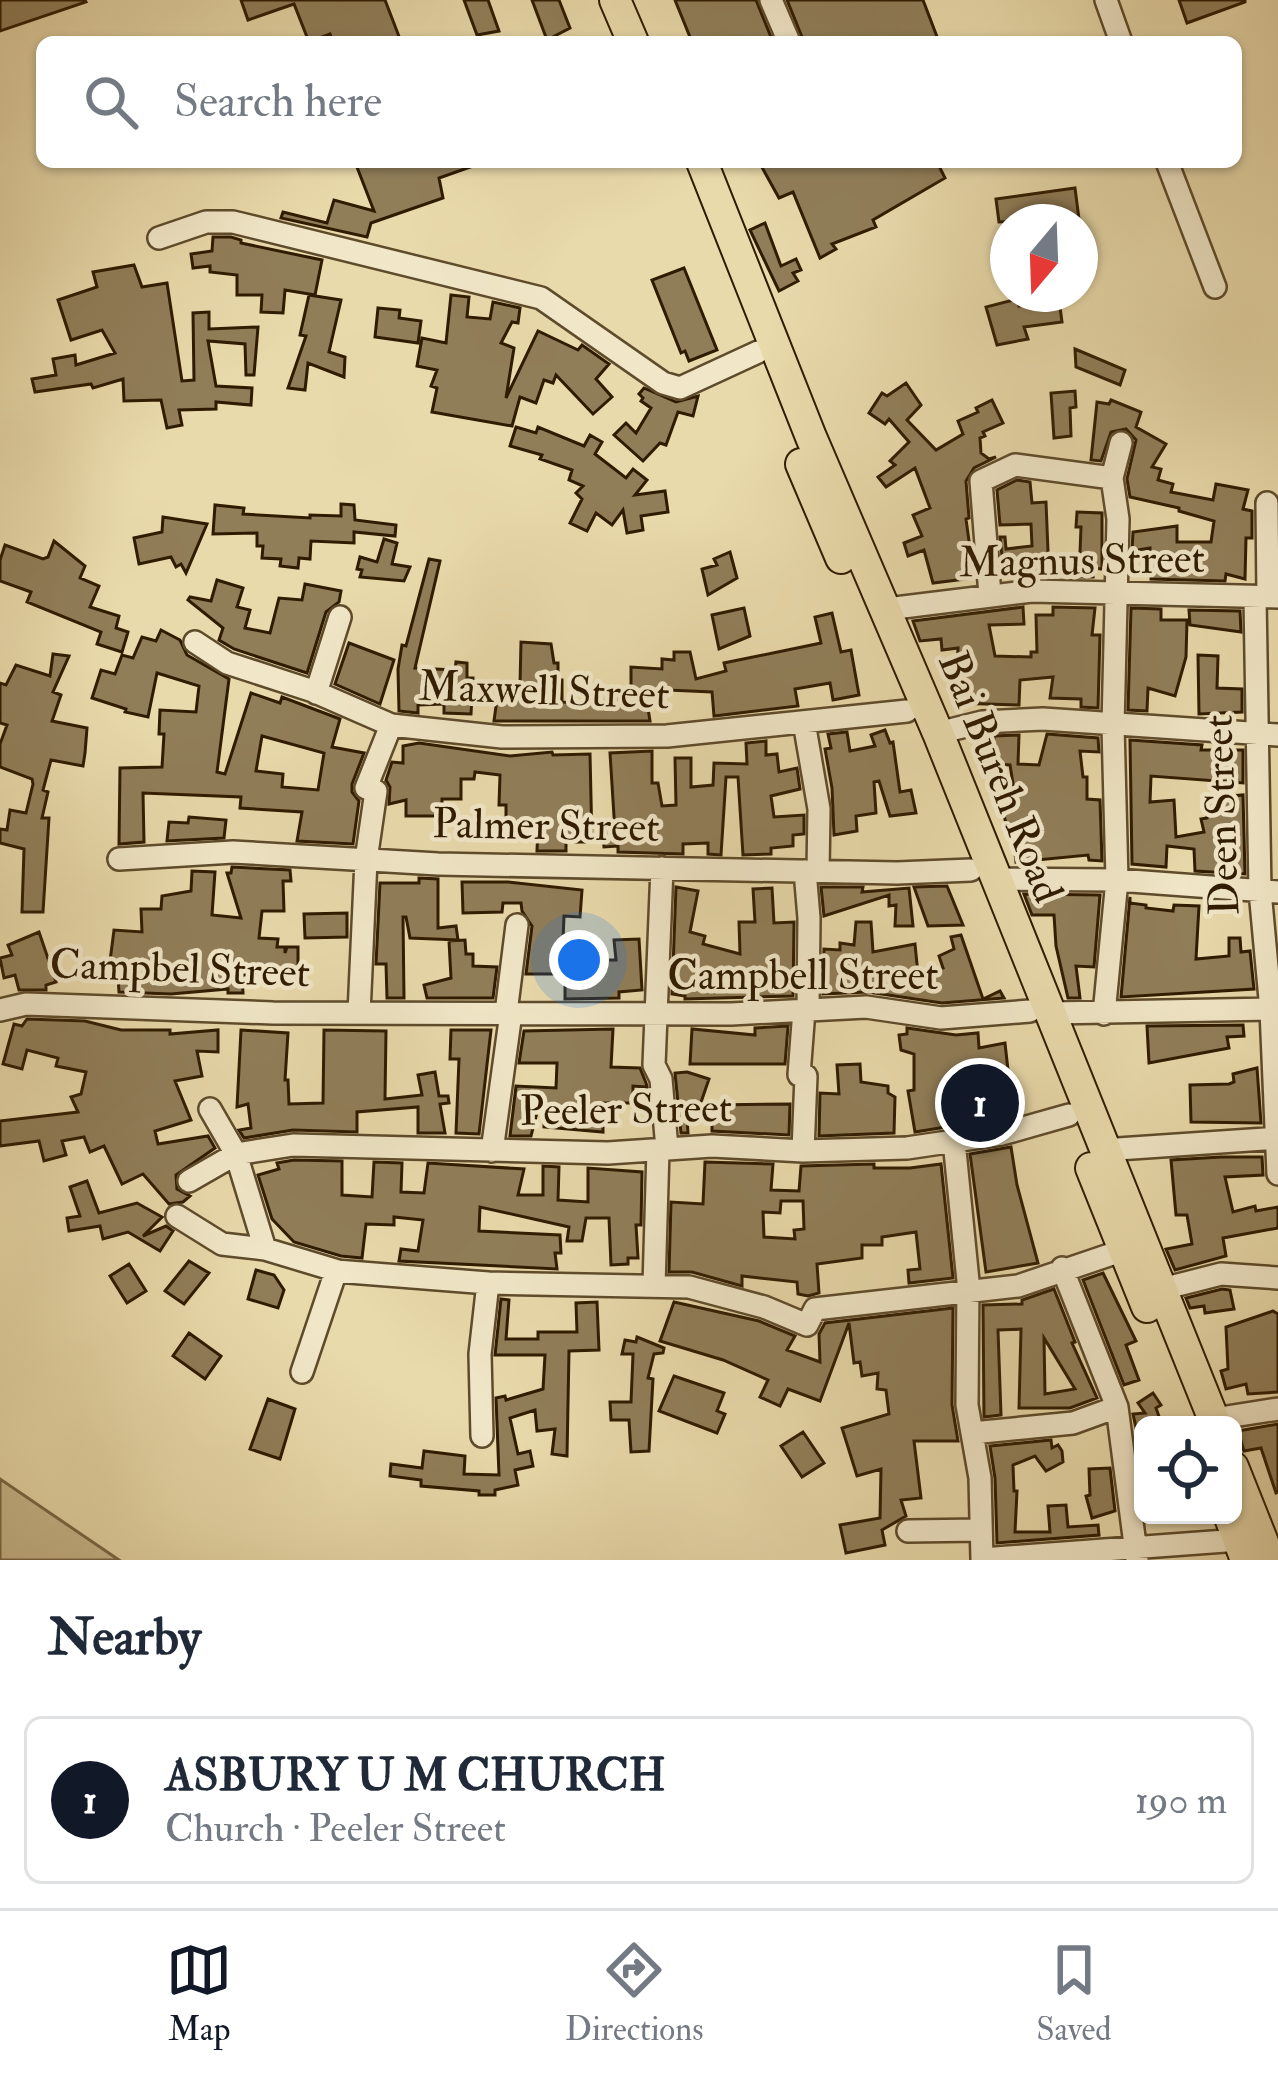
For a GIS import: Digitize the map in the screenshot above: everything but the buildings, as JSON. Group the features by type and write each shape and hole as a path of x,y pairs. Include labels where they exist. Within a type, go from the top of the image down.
{"highway":[{"path":"615,0 630,36"},
{"path":"634,0 649,36"},
{"name":"Bai Bureh Road","path":"687,168 738,287 758,352 824,521 1103,1150 1162,1289 1206,1416"},
{"name":"Bai Bureh Road","path":"704,168 938,733 984,875"},
{"name":"Bai Bureh Road","path":"1041,1012 1069,1115 1124,1250 1205,1416"},
{"path":"1242,1499 1255,1546"}],"street":[{"path":"771,0 786,36"},
{"path":"1106,0 1119,36"},
{"path":"1169,168 1214,287"},
{"path":"158,238 206,222 233,222 541,298 663,383 680,388 758,352"},
{"path":"1104,1014 1117,880 1113,726 1118,519 1112,478 1121,443"},
{"path":"990,595 981,481 1015,465 1112,478"},
{"name":"Deen Street","path":"1267,503 1269,891 1278,1174"},
{"name":"Magnus Street","path":"887,609 1032,591 1267,597"},
{"path":"316,693 340,617"},
{"name":"Maxwell Street","path":"195,642 227,663 391,725 502,736 667,736 908,711"},
{"path":"938,733 982,722 1043,718 1267,735"},
{"path":"803,1150 806,1076 799,1075 819,809 804,722"},
{"path":"359,1013 366,860 376,791 366,788 391,725"},
{"name":"Palmer Street","path":"119,859 233,853 984,875 1269,891"},
{"path":"654,1286 663,1150 661,1079 654,1065 662,868"},
{"path":"491,1150 517,925"},
{"name":"Campbel Street","path":"0,1010 26,1004 359,1013"},
{"name":"Campbell Street","path":"359,1013 657,1014 866,1007 941,1018 1274,1009"},
{"path":"210,1109 236,1154 265,1249"},
{"name":"Peeler Street","path":"189,1181 236,1154 293,1145 608,1153 712,1146 907,1148 1002,1134 1069,1115"},
{"path":"1103,1150 1276,1138"},
{"path":"954,1141 968,1281 967,1405 980,1478 982,1559 1255,1546"},
{"path":"177,1216 222,1244 265,1249 338,1271 488,1283 689,1287 764,1307 807,1325 814,1309 1018,1286 1124,1250"},
{"path":"1062,1268 1117,1407 1136,1555"},
{"path":"302,1372 338,1271"},
{"path":"1162,1289 1221,1274 1278,1278"},
{"path":"482,1436 480,1354 488,1283"},
{"path":"972,1433 1073,1423 1117,1407"},
{"path":"1242,1416 1278,1409"},
{"path":"908,1531 981,1530"}],"shaded area":[{"path":"0,1479 119,1560 0,1560"}],"place":[{"name":"ASBURY U M CHURCH","path":"980,1103"}]}
